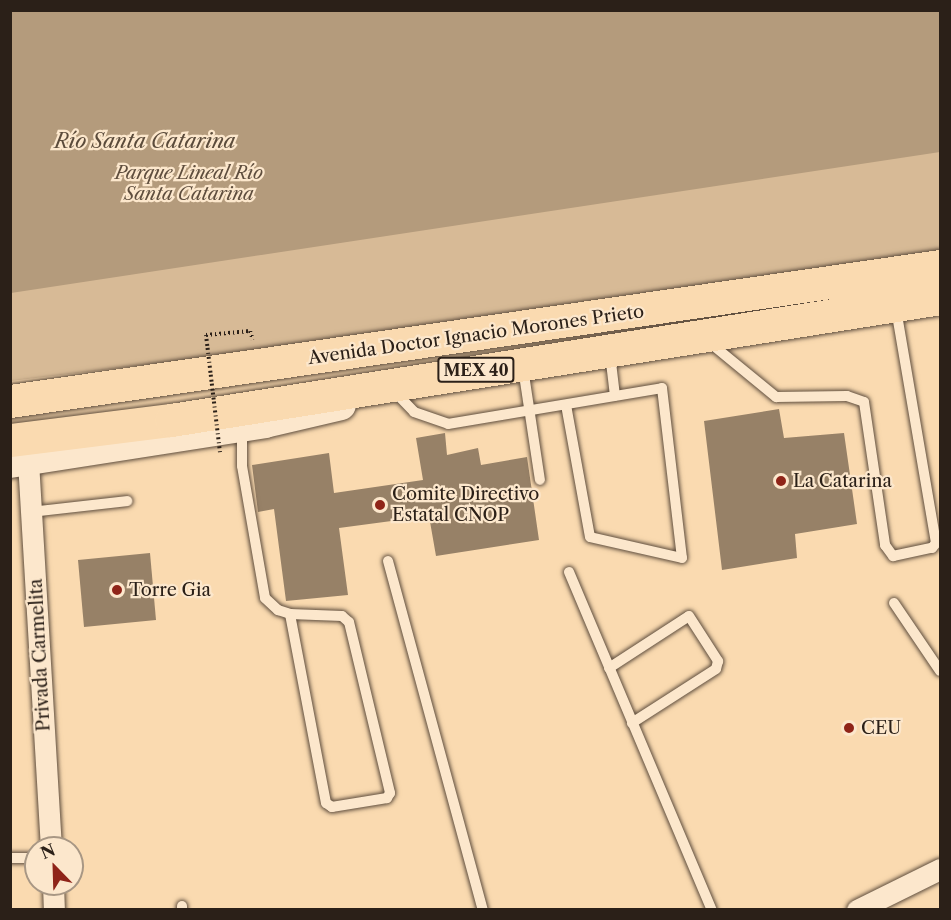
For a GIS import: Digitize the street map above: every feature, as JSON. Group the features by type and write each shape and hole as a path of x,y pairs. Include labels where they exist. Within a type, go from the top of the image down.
{"highway":[{"name":"Avenida Doctor Ignacio Morones Prieto","path":"10,401 940,266"},
{"name":"Avenida Doctor Ignacio Morones Prieto","path":"16,455 243,418 382,386 522,361 940,299"}],"street":[{"name":"Privada Carmelita","path":"16,455 31,512 50,836"},
{"path":"857,909 940,869"}],"lane":[{"path":"700,335 776,397 847,396 864,402 885,545 894,556 932,548 936,543 896,305"},
{"path":"610,349 615,396"},
{"path":"522,361 540,480"},
{"path":"382,386 414,412 448,424 659,387 663,390 681,524 681,559 590,537 566,405"},
{"path":"243,418 242,466 265,598 278,610 290,614 342,616 349,622 390,793 387,798 332,807 326,803 290,614"},
{"path":"31,512 127,501"},
{"path":"388,561 483,909"},
{"path":"568,572 712,909"},
{"path":"894,603 940,671"},
{"path":"609,668 689,616 718,662 716,669 632,723"}],"path":[{"path":"220,453 206,335 250,331"}],"green space":[{"name":"Río Santa Catarina","path":"10,11 940,11 940,255 386,336 11,381"}],"water":[{"name":"Río Santa Catarina","path":"11,10 940,11 940,152 11,293"}],"building":[{"name":"La Catarina","path":"779,409 784,438 844,433 857,524 795,534 797,558 722,570 704,421"},
{"path":"445,433 447,455 478,448 481,465 527,457 539,540 436,556 429,516 339,528 348,595 286,601 274,509 258,512 252,465 329,453 334,493 423,480 416,438"},
{"name":"Torre Gia","path":"150,553 156,620 84,627 78,560"}],"place":[{"name":"La Catarina","path":"781,481"},
{"name":"Comite Directivo Estatal CNOP","path":"380,505"},
{"name":"Torre Gia","path":"117,590"},
{"name":"CEU","path":"849,728"}],"park label":[{"name":"Parque Lineal Río Santa Catarina","path":"189,184"}]}
